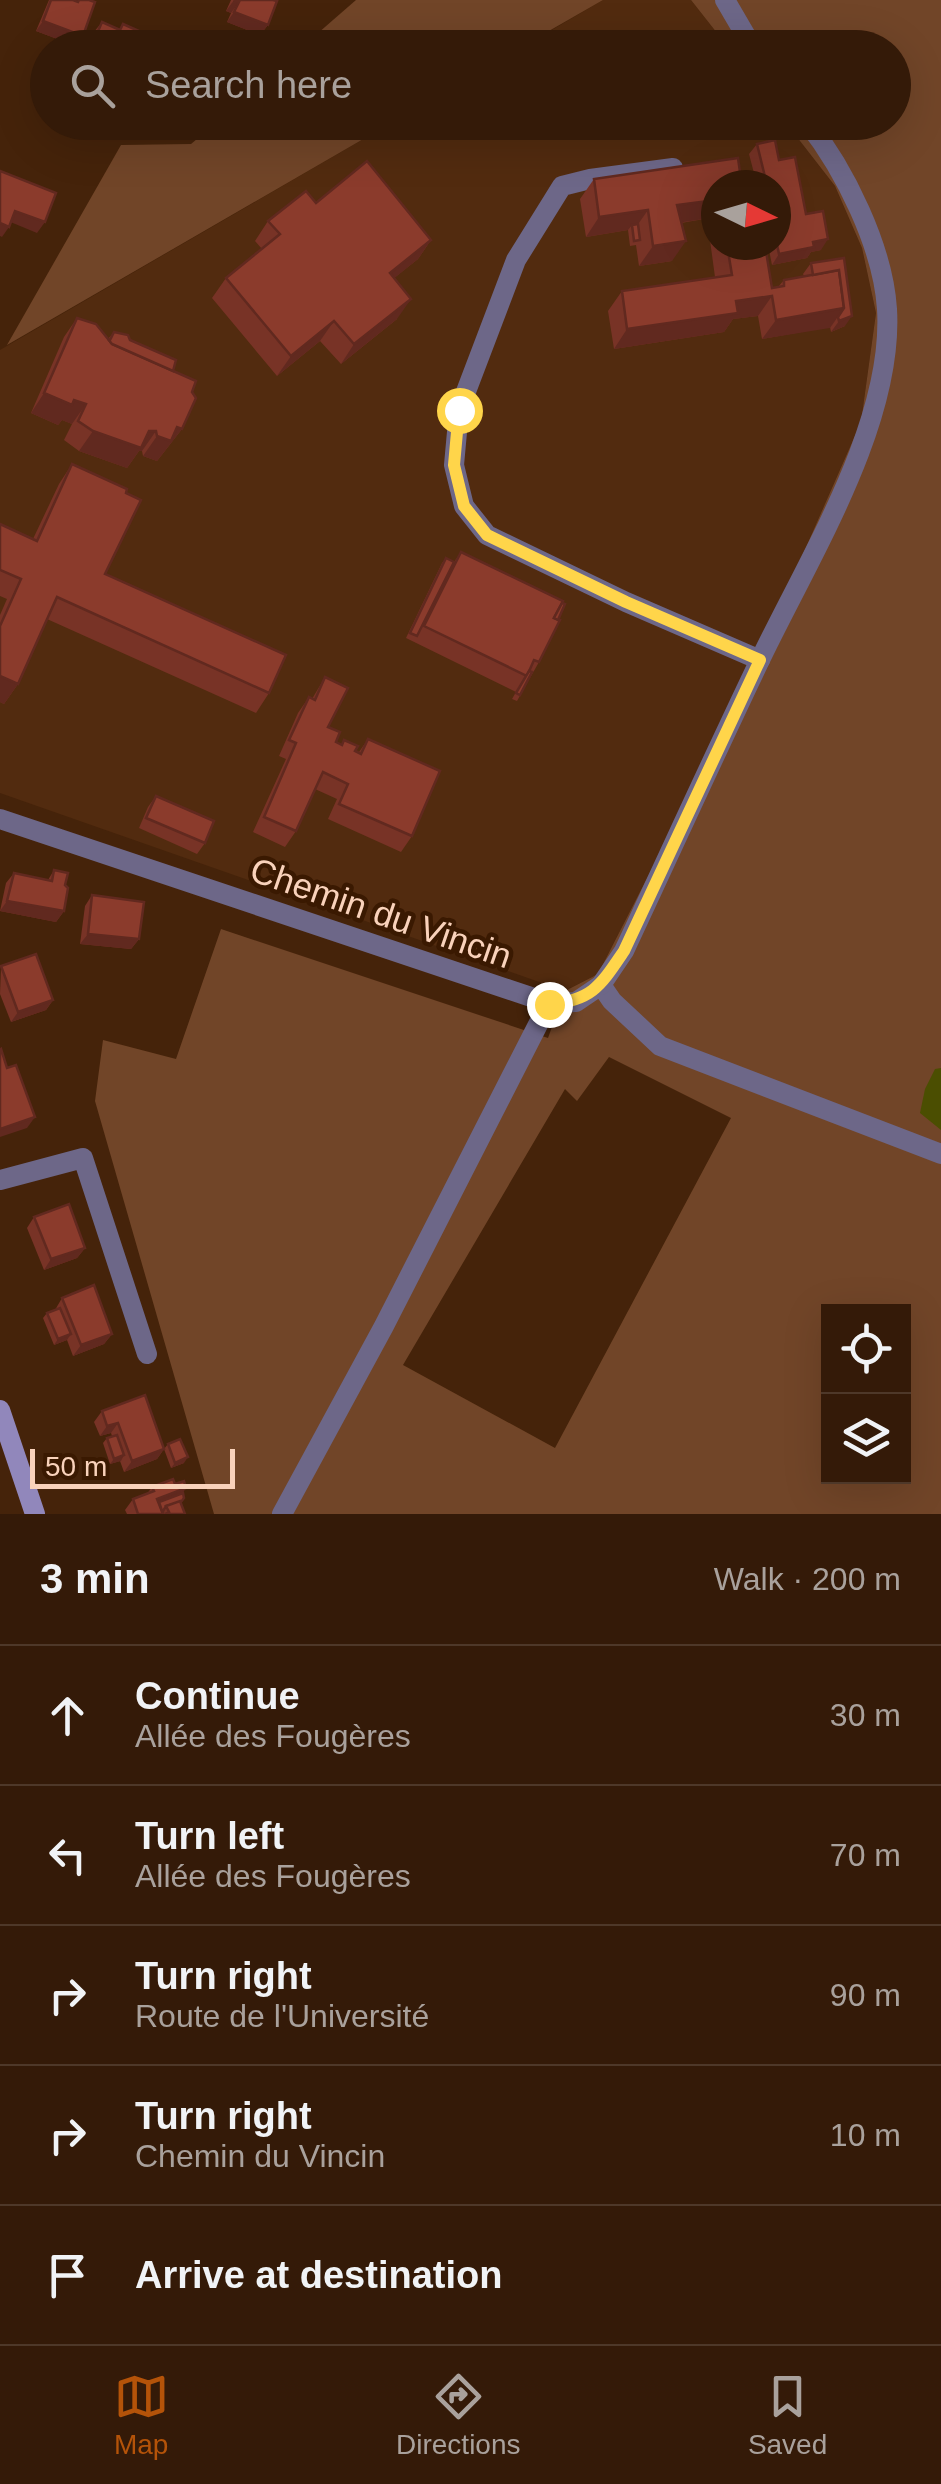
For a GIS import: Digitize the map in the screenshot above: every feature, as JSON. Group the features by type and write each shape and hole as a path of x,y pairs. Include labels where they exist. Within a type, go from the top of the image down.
{"main road":[{"path":"0,1410 35,1514"}],"street":[{"path":"725,0 743,30"},
{"path":"821,140 874,244 887,307 885,360 876,405 844,486 624,951 601,985 612,1001 660,1046 941,1154"},
{"path":"701,164 562,186 516,260 459,410 454,465 464,506 487,535 626,602 760,660"},
{"name":"Chemin du Vincin","path":"0,818 549,1004 576,1002 601,985"},
{"path":"282,1514 382,1330 549,1004"},
{"path":"0,1180 83,1158 147,1354"}],"shaded area":[{"path":"356,0 603,0 551,30 322,30"},
{"path":"603,0 691,0 715,30 552,30"},
{"path":"691,0 941,0 941,1514 214,1514 95,1101 103,1040 176,1059 221,929 548,1038 565,991 598,974 745,686 861,422 876,313 862,248 835,186 799,140 911,140 911,30 715,30","holes":["609,1057 731,1118 555,1448 403,1365 565,1089 577,1101"]},
{"path":"196,140 362,140 7,345 121,145 191,144"},
{"path":"362,140 799,140 835,186 862,248 876,313 861,422 745,686 598,974 565,991 0,793 0,350"},
{"path":"941,1068 941,1130 920,1113 925,1089 935,1069"}],"building":[{"path":"51,0 95,2 85,30 67,30 43,21"},
{"path":"234,0 277,1 268,25 234,12 239,2"},
{"path":"102,22 120,30 99,30"},
{"path":"775,140 779,160 795,157 806,214 823,211 828,239 813,242 814,247 791,252 791,170 763,170 757,144"},
{"path":"738,158 740,170 701,170 701,202 677,205 686,241 653,246 648,210 599,217 594,179"},
{"path":"367,161 431,240 390,273 411,299 354,344 334,321 291,356 226,278 280,234 268,221 306,191 316,203"},
{"path":"0,171 56,193 45,222 15,211 9,227 0,223"},
{"path":"638,224 640,240 634,241 632,225"},
{"path":"844,258 852,316 839,321 844,308 839,270 813,275 811,263"},
{"path":"730,260 767,260 772,288 784,286 784,280 839,270 844,308 776,320 772,296 736,301 738,313 627,329 622,291 732,275"},
{"path":"77,318 96,324 112,344 196,381 192,392 196,398 182,429 177,427 171,441 149,431 141,448 93,431 78,421 86,404 74,400 72,405 44,393"},
{"path":"114,332 128,335 130,340 176,360 173,371 112,344 108,339"},
{"path":"72,464 127,489 126,493 141,500 105,574 286,655 269,693 57,597 18,684 0,676 0,626 21,579 0,570 0,524 37,541"},
{"path":"461,552 563,601 554,618 560,620 539,662 534,660 527,676 424,626"},
{"path":"446,558 454,562 417,636 410,633"},
{"path":"565,604 558,620 554,618"},
{"path":"532,672 520,695 516,693"},
{"path":"325,677 348,688 328,727 340,732 336,742 342,745 344,740 358,746 355,751 361,754 368,739 440,771 412,836 339,804 348,784 323,772 296,831 264,817 296,743 289,740 309,697 315,700"},
{"path":"156,796 214,821 205,843 146,818"},
{"path":"54,870 68,873 64,911 7,901 14,873 52,881"},
{"path":"92,895 144,902 139,939 88,934"},
{"path":"36,954 53,1000 18,1012 1,966"},
{"path":"0,1050 7,1068 16,1065 35,1117 0,1129"},
{"path":"69,1204 85,1248 51,1259 34,1217"},
{"path":"94,1285 112,1334 81,1345 62,1298"},
{"path":"60,1308 71,1334 58,1339 47,1313"},
{"path":"145,1395 164,1449 132,1461 118,1423 107,1426 102,1411"},
{"path":"117,1435 124,1455 114,1459 107,1438"},
{"path":"180,1439 188,1457 175,1463 168,1444"},
{"path":"173,1479 175,1484 184,1481 186,1488 157,1499 163,1514 138,1514 133,1499"},
{"path":"183,1493 181,1502 166,1506 163,1514 159,1502"},
{"path":"180,1501 185,1514 165,1514 169,1512 166,1506"}],"route":[{"path":"459,410 454,465 464,506 487,535 626,602 760,660 624,951 601,985 576,1002 549,1004"}]}
